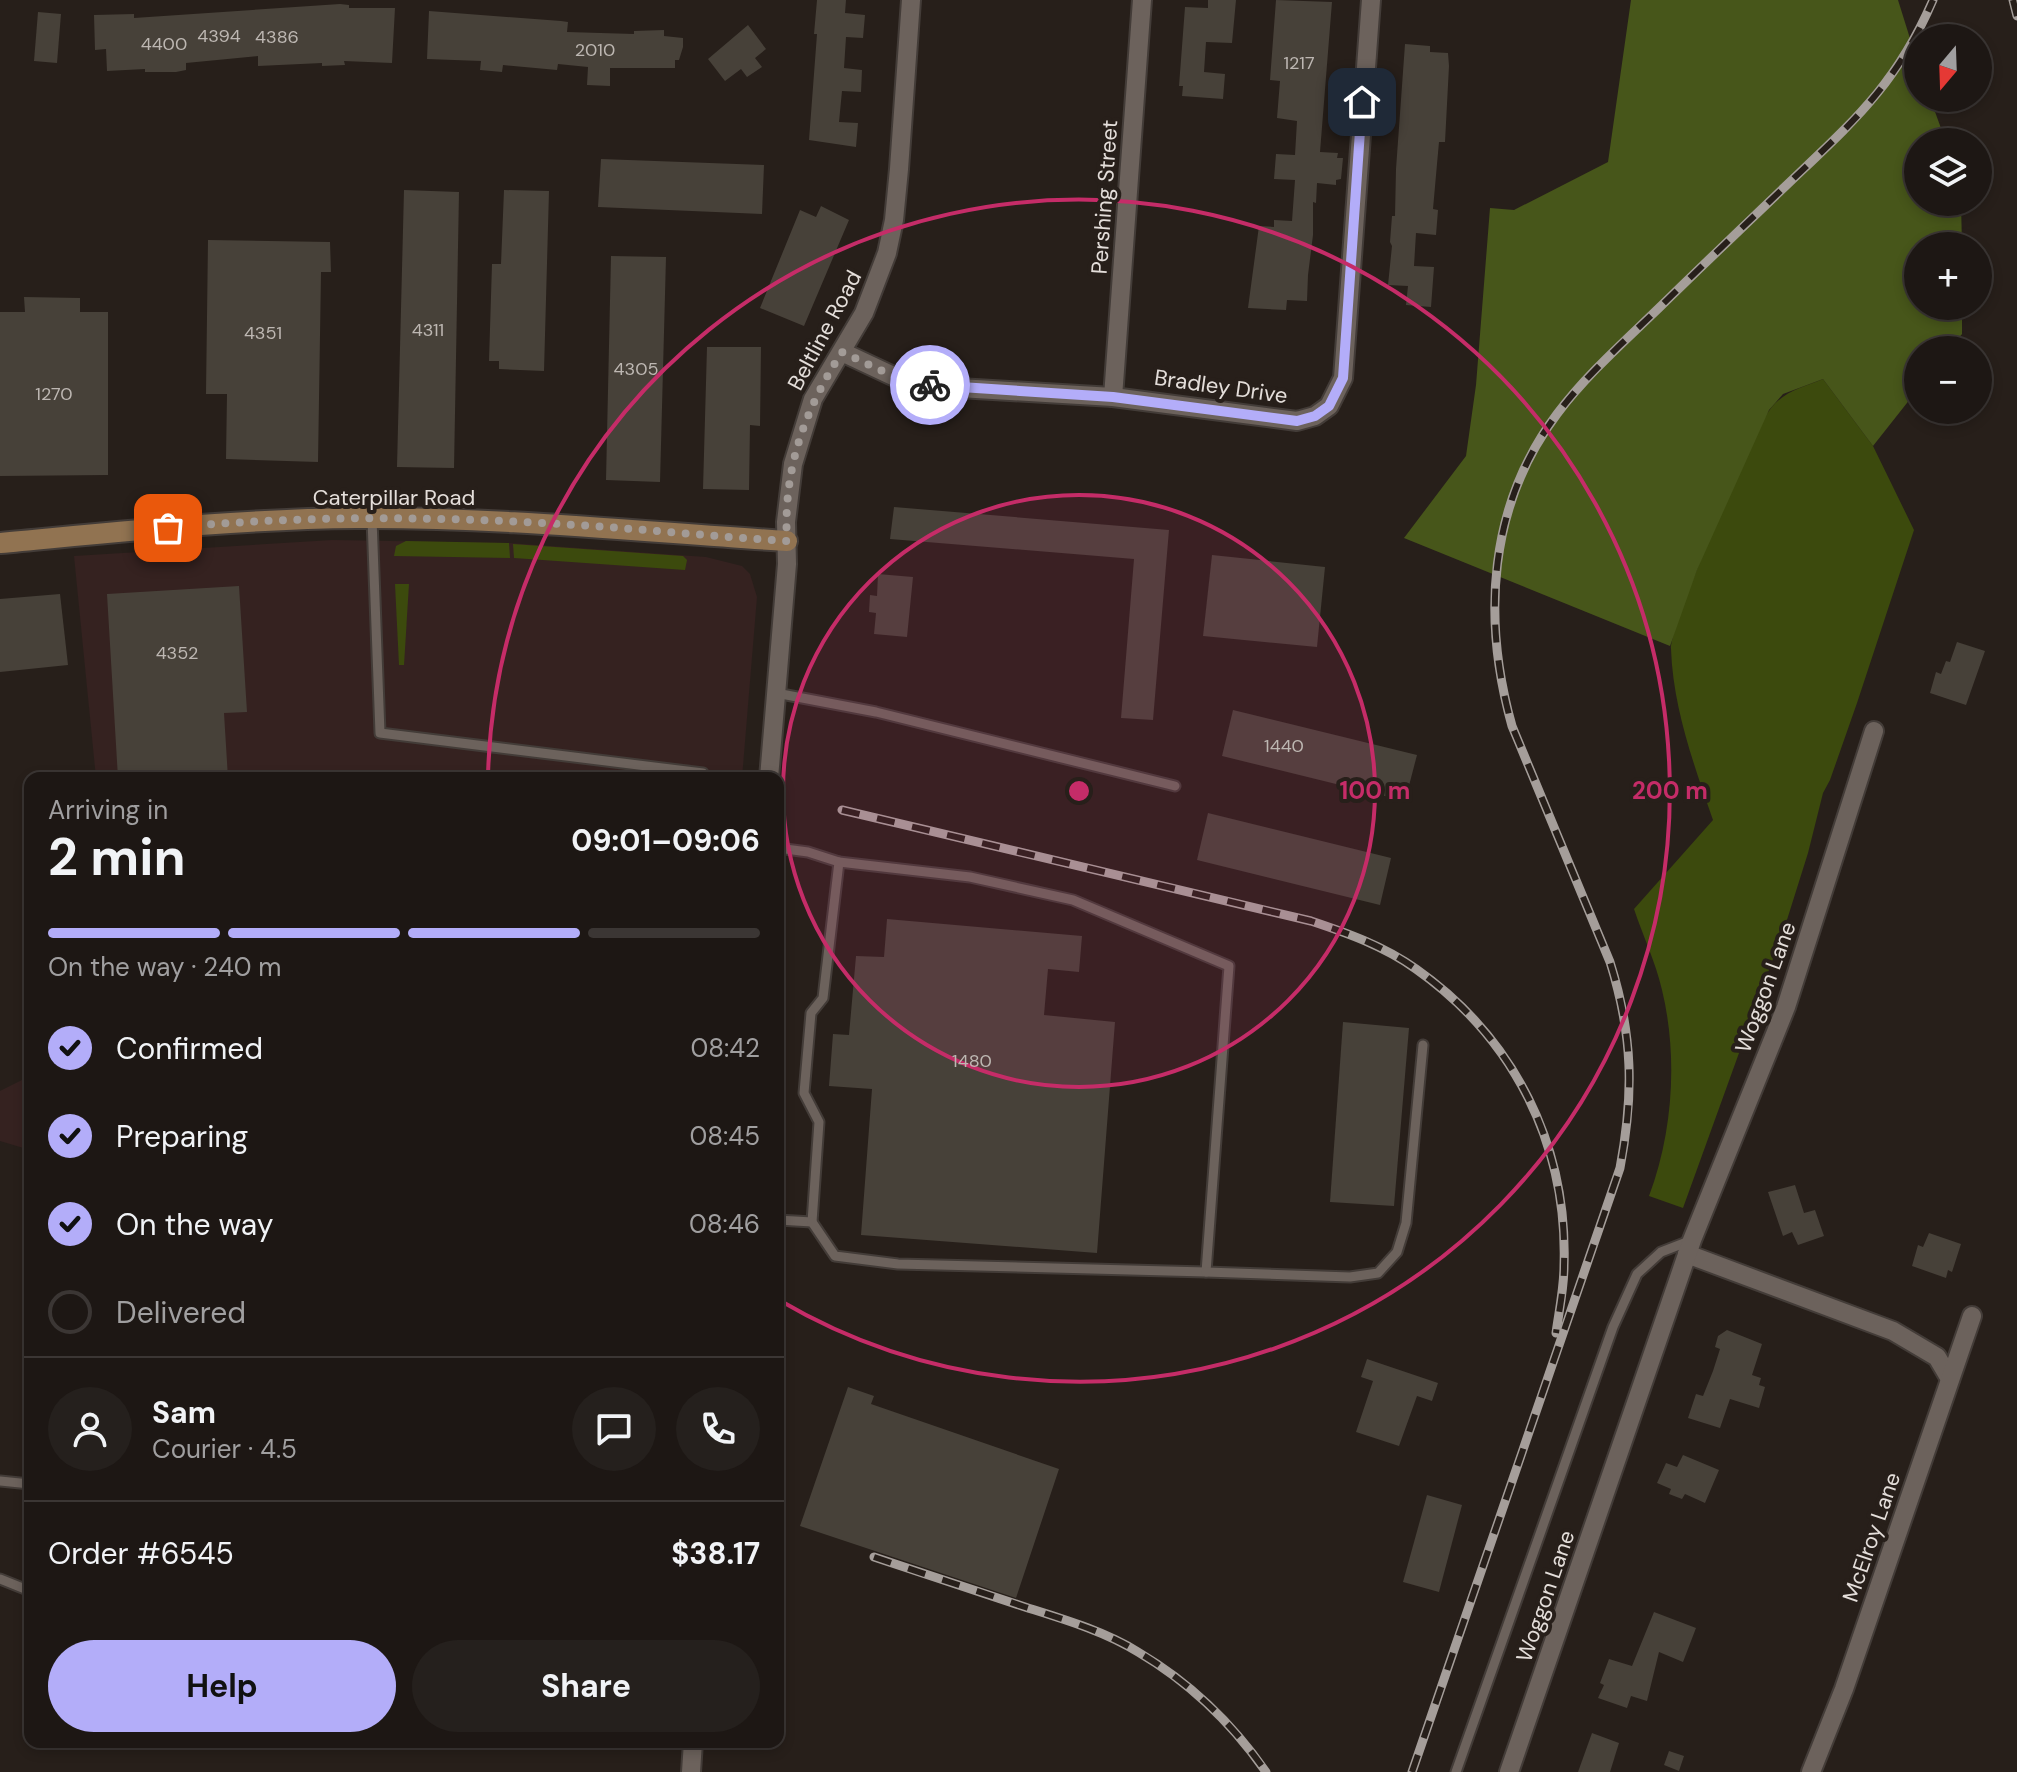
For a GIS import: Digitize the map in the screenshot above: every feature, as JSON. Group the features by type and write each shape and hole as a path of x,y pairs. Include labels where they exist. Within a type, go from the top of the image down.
{"street":[{"name":"Beltline Road","path":"769,772 786,522 793,464 813,399 876,287 894,220 911,0"},
{"name":"Pershing Street","path":"1113,397 1142,0"},
{"name":"Bradley Drive","path":"842,352 909,381 942,387 1113,397 1297,421 1315,416 1329,406 1336,396 1346,357 1371,0"},
{"name":"Caterpillar Road","path":"0,543 218,523 372,519 573,525 787,541"},
{"name":"Woggon Lane","path":"1509,1772 1690,1247 1786,1007 1874,731"},
{"path":"1690,1247 1893,1331 1937,1357 1950,1379"},
{"name":"McElroy Lane","path":"1811,1772 1844,1689 1972,1316"},
{"path":"691,1772 693,1748"}],"lane":[{"path":"372,519 380,733 695,772"},
{"path":"776,693 876,712 1175,786"},
{"path":"784,849 808,852 839,862 970,877 1073,900 1229,966 1206,1272"},
{"path":"839,862 823,998 811,1013 804,1093 819,1122 812,1222 835,1256 898,1264 1350,1277 1378,1273 1397,1252 1406,1223 1423,1045"},
{"path":"784,1220 812,1222"},
{"path":"1456,1772 1613,1327 1637,1274 1661,1252 1690,1247"},
{"path":"0,1481 24,1483"},
{"path":"0,1579 24,1589"}],"shaded area":[{"path":"332,540 509,543 706,557 742,566 750,574 757,597 742,772 95,772 74,556"},
{"path":"24,1079 24,1148 0,1141 0,1091"}],"green space":[{"path":"1631,0 1898,0 1906,24 1904,112 1935,112 1941,128 1904,128 1904,216 1961,216 1962,232 1904,232 1904,320 1962,320 1962,334 1904,336 1904,407 1873,446 1823,379 1783,394 1769,410 1697,570 1670,646 1404,538 1466,456 1476,385 1490,208 1514,210 1608,162"},
{"path":"1823,379 1873,446 1914,530 1857,703 1823,793 1786,923 1683,1208 1649,1196 1668,1121 1670,1041 1659,980 1634,909 1713,820 1680,715 1671,649 1698,568 1762,423 1782,397"},
{"path":"406,541 509,543 510,558 394,556 396,546"},
{"path":"513,544 683,556 687,560 685,570 514,558"},
{"path":"395,584 409,584 404,665 399,665"}],"building":[{"path":"817,0 846,0 845,13 865,15 863,38 846,37 844,68 862,70 861,92 842,91 839,122 858,123 856,147 809,140"},
{"path":"1208,0 1236,0 1232,43 1206,42 1204,72 1225,74 1223,99 1182,96 1183,86 1179,86 1185,7 1208,8"},
{"path":"1276,0 1332,2 1320,152 1338,153 1337,158 1343,158 1341,179 1336,180 1336,185 1317,183 1307,301 1287,300 1286,310 1248,308 1259,226 1274,227 1274,220 1292,221 1295,180 1274,179 1276,154 1295,155 1297,121 1277,118 1280,81 1270,80"},
{"path":"349,5 349,8 395,8 392,63 344,61 345,65 258,66 258,56 186,63 186,70 176,72 145,72 145,69 107,71 106,49 95,50 94,15 134,14 134,18"},
{"path":"429,11 568,22 567,32 634,34 634,31 664,30 664,36 683,38 683,47 679,60 675,60 675,68 610,68 610,86 587,85 588,67 558,64 557,70 503,65 502,72 480,70 481,61 427,59"},
{"path":"38,12 61,14 57,63 34,61"},
{"path":"748,25 766,49 755,58 762,67 747,77 741,69 725,81 708,59"},
{"path":"1405,44 1430,46 1430,52 1448,53 1445,142 1439,142 1433,209 1438,210 1436,235 1416,233 1414,266 1434,267 1431,307 1406,305 1408,286 1388,285"},
{"path":"601,159 764,165 762,214 598,207"},
{"path":"404,190 459,192 454,468 397,467"},
{"path":"504,190 549,191 544,371 499,369 499,361 489,361 492,264 501,264"},
{"path":"821,206 849,220 804,326 760,308 800,210 816,217"},
{"path":"208,240 330,242 331,272 321,272 318,462 226,459 227,394 206,394"},
{"path":"611,256 666,257 660,482 606,480"},
{"path":"24,297 80,298 80,312 108,312 108,475 0,476 0,312 25,312"},
{"path":"707,347 761,347 760,426 750,425 749,490 703,489"},
{"path":"894,507 1169,530 1153,720 1121,718 1134,559 890,539"},
{"path":"1212,555 1325,567 1317,647 1203,636"},
{"path":"878,574 913,577 907,637 874,634 876,613 869,612 870,595 877,596"},
{"path":"239,586 247,712 224,713 228,772 118,772 107,594"},
{"path":"60,594 68,665 0,672 0,599"},
{"path":"1957,642 1985,651 1966,705 1930,693 1936,672 1941,674 1946,661 1950,662"},
{"path":"1233,710 1417,755 1405,801 1222,756"},
{"path":"1208,813 1391,858 1380,905 1197,860"},
{"path":"887,919 1082,936 1079,972 1048,969 1044,1015 1115,1022 1097,1253 861,1235 872,1089 829,1086 833,1034 849,1035 856,956 884,957"},
{"path":"1343,1022 1409,1028 1394,1206 1330,1202"},
{"path":"1795,1185 1804,1213 1815,1210 1824,1236 1798,1245 1792,1232 1783,1236 1768,1192"},
{"path":"1929,1233 1961,1244 1952,1272 1948,1270 1946,1278 1912,1266 1918,1245 1923,1247"},
{"path":"1727,1330 1762,1344 1752,1375 1761,1378 1759,1385 1765,1387 1759,1408 1730,1399 1720,1428 1688,1418 1696,1394 1703,1396 1713,1371 1720,1349 1715,1347 1718,1336"},
{"path":"1367,1359 1438,1383 1432,1401 1417,1396 1399,1446 1356,1432 1373,1381 1361,1377"},
{"path":"848,1387 874,1396 871,1404 1059,1469 1016,1598 800,1526"},
{"path":"1683,1455 1719,1470 1705,1503 1685,1494 1682,1499 1669,1494 1671,1489 1657,1483 1666,1463 1677,1467"},
{"path":"1427,1495 1462,1505 1439,1592 1403,1582"},
{"path":"1654,1612 1696,1628 1683,1662 1659,1652 1647,1701 1631,1696 1627,1708 1598,1698 1609,1659 1632,1666"},
{"path":"1592,1733 1619,1743 1610,1772 1578,1772"},
{"path":"1669,1751 1684,1756 1679,1771 1664,1765"}],"railway":[{"path":"1412,1772 1620,1168 1628,1115 1629,1065 1618,989 1610,962 1512,726 1502,686 1495,605 1497,564 1505,525 1534,449 1569,399 1607,358 1855,118 1905,55 1933,0"},
{"path":"2013,0 2017,16"},
{"path":"842,810 1311,921 1352,935 1416,969 1451,997 1507,1061 1545,1137 1563,1221 1564,1274 1556,1333"},
{"path":"874,1557 1068,1621 1125,1645 1192,1690 1239,1737 1266,1772"}],"way so far":[{"path":"168,528 358,518 573,525 787,541 786,522 793,464 805,420 813,399 842,352 893,376 930,385"}],"route":[{"path":"930,385 1113,397 1297,421 1315,416 1329,406 1343,378 1362,102"}]}
